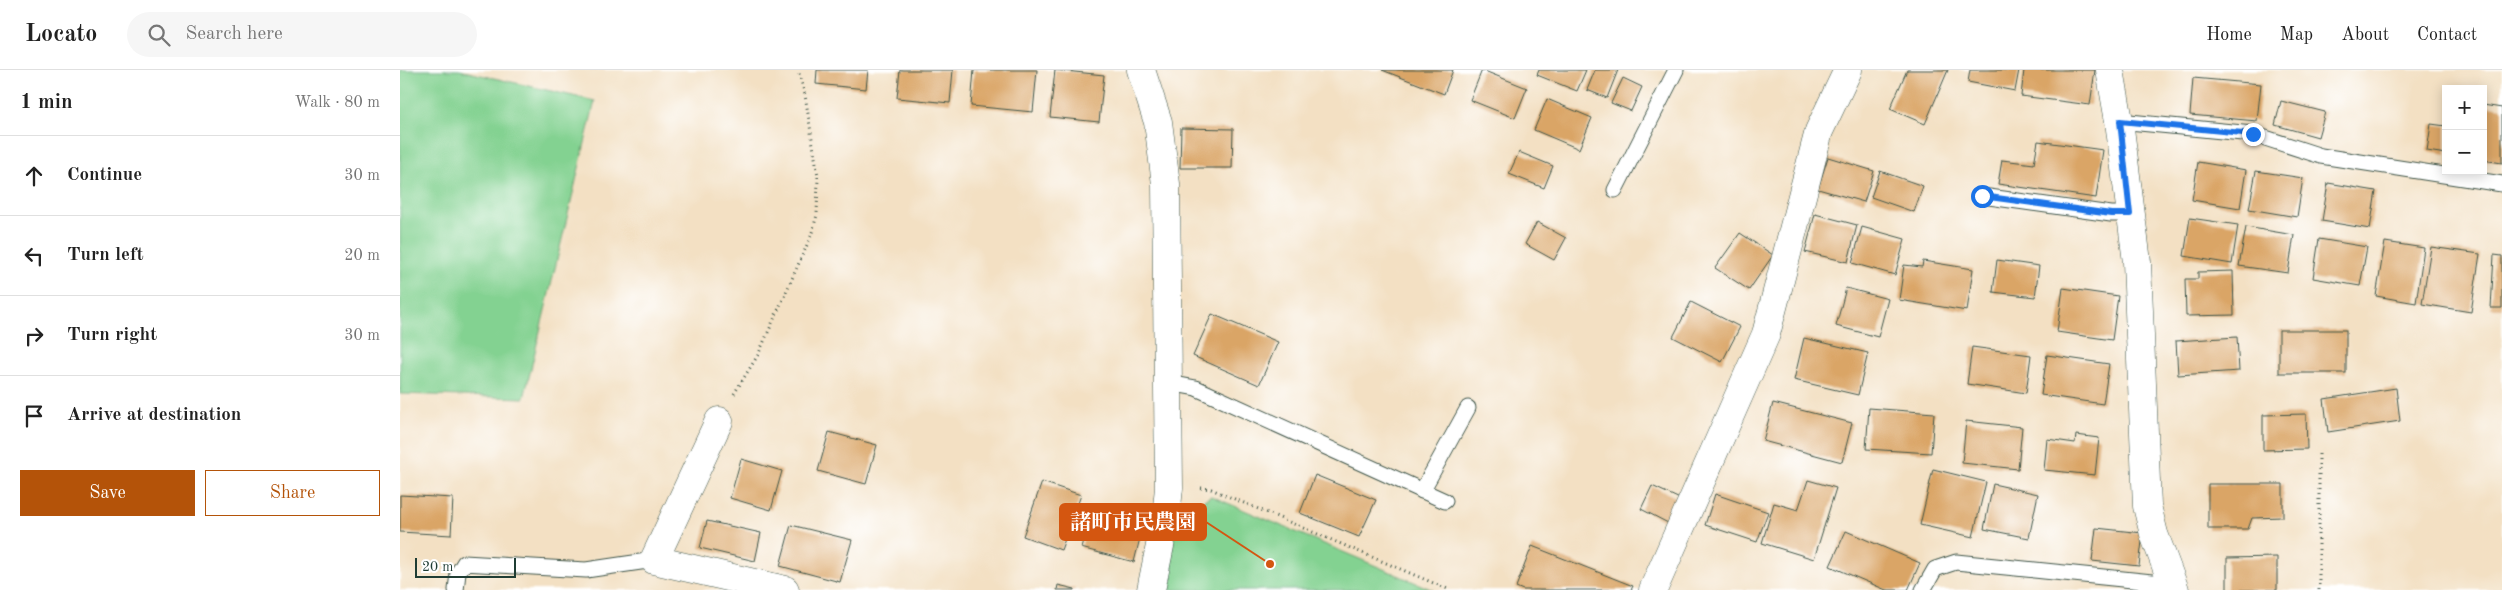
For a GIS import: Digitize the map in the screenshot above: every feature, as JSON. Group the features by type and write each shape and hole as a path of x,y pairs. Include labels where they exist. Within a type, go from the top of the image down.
{"street":[{"path":"1141,70 1158,122 1166,184 1169,488 1166,516 1150,590"},
{"path":"1653,590 1766,334 1813,148 1826,114 1848,70"},
{"path":"2110,70 2120,121 2137,262 2148,506 2154,534 2174,586"},
{"path":"720,421 654,560 708,581 785,590"}],"lane":[{"path":"1615,190 1676,70"},
{"path":"2120,121 2253,134 2321,156 2502,184"},
{"path":"1982,196 2111,214 2130,214"},
{"path":"1168,384 1196,388 1445,501"},
{"path":"1422,491 1468,408"},
{"path":"456,590 458,573 464,564 586,570 654,560"},
{"path":"1923,590 1935,569 1956,562 2152,582 2174,586"}],"path":[{"path":"720,421 758,355 811,236 817,215 818,176 805,95 798,70"},
{"path":"2319,590 2320,453"},
{"path":"1169,488 1212,489 1450,590"}],"green space":[{"path":"400,70 459,70 595,101 524,398 400,394"},
{"path":"1211,496 1433,590 1163,590 1178,514"}],"building":[{"path":"817,70 868,70 866,89 816,84"},
{"path":"900,70 953,70 950,103 897,98"},
{"path":"974,70 1037,70 1033,112 971,106"},
{"path":"1055,70 1104,75 1099,122 1050,117"},
{"path":"1382,70 1453,70 1444,94"},
{"path":"1482,70 1527,88 1515,118 1470,100"},
{"path":"1539,70 1586,70 1577,91 1537,75"},
{"path":"1595,70 1618,70 1607,98 1587,90"},
{"path":"1907,70 1948,70 1925,124 1890,109"},
{"path":"1970,70 2019,70 2015,91 1968,82"},
{"path":"2024,70 2095,70 2090,105 2021,96"},
{"path":"1623,78 1642,87 1631,111 1611,103"},
{"path":"2193,78 2261,84 2257,121 2190,115"},
{"path":"1547,99 1592,118 1579,149 1534,130"},
{"path":"2281,101 2325,112 2318,137 2275,125"},
{"path":"2487,106 2502,108 2502,163 2487,161"},
{"path":"2431,124 2442,125 2442,153 2427,151"},
{"path":"1181,128 1233,129 1232,168 1180,168"},
{"path":"2038,141 2103,150 2096,198 1998,184 2002,160 2034,164"},
{"path":"1519,152 1553,166 1544,188 1509,174"},
{"path":"1828,157 1874,171 1864,202 1818,189"},
{"path":"2198,162 2246,170 2240,208 2192,200"},
{"path":"1880,171 1923,186 1914,212 1871,197"},
{"path":"2256,171 2303,178 2297,217 2249,209"},
{"path":"2328,183 2376,191 2370,229 2322,221"},
{"path":"1815,214 1857,225 1848,262 1805,252"},
{"path":"2190,218 2238,225 2232,264 2184,256"},
{"path":"1537,222 1566,238 1554,260 1525,244"},
{"path":"1862,227 1905,239 1895,275 1852,263"},
{"path":"2246,227 2294,235 2288,273 2239,266"},
{"path":"1740,233 1773,255 1749,290 1715,268"},
{"path":"2319,239 2367,247 2360,286 2313,278"},
{"path":"2385,242 2424,248 2416,303 2376,296"},
{"path":"2431,247 2480,254 2471,312 2422,304"},
{"path":"2494,255 2502,256 2502,308 2491,308"},
{"path":"1997,260 2039,266 2035,297 1993,292"},
{"path":"1923,261 1973,269 1967,311 1899,300 1904,265 1922,267"},
{"path":"2233,271 2234,315 2186,316 2185,279 2198,279 2198,272"},
{"path":"1846,288 1888,299 1878,337 1836,326"},
{"path":"2063,288 2118,296 2112,340 2057,332"},
{"path":"1691,302 1740,327 1722,362 1673,337"},
{"path":"1212,314 1278,342 1259,385 1193,356"},
{"path":"2279,330 2346,330 2346,373 2279,373"},
{"path":"2237,337 2239,371 2178,375 2176,341"},
{"path":"1804,338 1868,353 1858,395 1794,380"},
{"path":"1972,347 2031,355 2026,393 1967,384"},
{"path":"2047,355 2109,364 2103,404 2041,395"},
{"path":"2396,388 2400,421 2328,432 2324,399"},
{"path":"1773,403 1852,423 1842,462 1763,441"},
{"path":"1869,408 1934,413 1931,453 1866,449"},
{"path":"2306,414 2307,449 2263,450 2263,415"},
{"path":"1966,421 2022,427 2018,469 1962,463"},
{"path":"829,432 877,445 866,484 818,471"},
{"path":"2076,435 2099,438 2095,475 2044,470 2047,439 2075,443"},
{"path":"741,459 782,471 771,510 730,498"},
{"path":"1933,469 1986,482 1973,537 1920,525"},
{"path":"1315,475 1376,500 1359,537 1300,513"},
{"path":"1808,480 1836,488 1814,559 1762,543 1774,503 1798,510"},
{"path":"1042,482 1081,495 1061,550 1023,536"},
{"path":"1993,484 2038,494 2029,538 1984,529"},
{"path":"2208,484 2283,484 2283,517 2252,518 2248,529 2208,529"},
{"path":"1652,486 1680,499 1668,523 1641,509"},
{"path":"1715,494 1768,512 1757,542 1705,525"},
{"path":"400,495 453,498 451,535 400,532"},
{"path":"1089,515 1142,530 1134,562 1081,548"},
{"path":"707,521 761,533 755,561 700,548"},
{"path":"791,525 852,540 840,582 780,566"},
{"path":"2096,528 2143,533 2139,566 2092,561"},
{"path":"1846,531 1920,563 1908,590 1886,590 1830,566"},
{"path":"1532,546 1633,586 1631,590 1523,590 1516,587"},
{"path":"2277,557 2277,590 2227,590 2227,558"},
{"path":"1058,585 1075,589 1075,590 1057,590"}],"place":[{"name":"諸町市民農園","path":"1270,564"}],"route":[{"path":"1982,196 2111,214 2130,214 2120,121 2253,134"}]}
